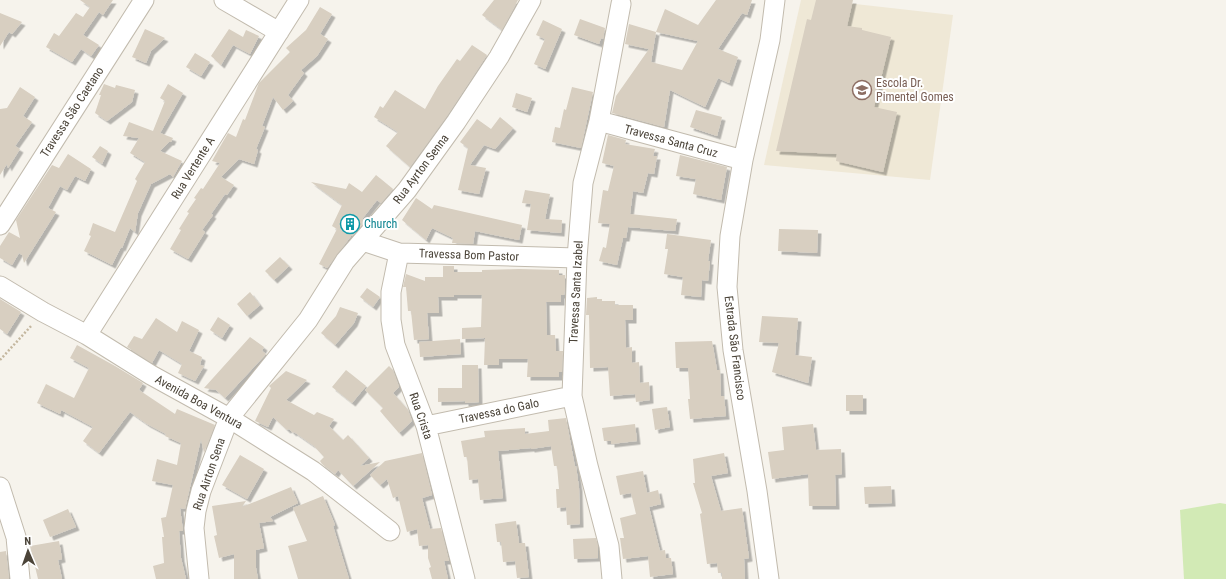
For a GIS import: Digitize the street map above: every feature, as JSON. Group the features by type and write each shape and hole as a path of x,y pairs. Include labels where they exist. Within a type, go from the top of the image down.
{"street":[{"name":"Travessa São Caetano","path":"0,224 144,0"},
{"path":"224,0 279,32"},
{"name":"Rua Vertente A","path":"86,335 298,0"},
{"name":"Estrada São Francisco","path":"769,579 757,491 733,350 727,287 730,236 743,160 770,40 775,0"},
{"name":"Rua Ayrton Senna","path":"229,418 308,320 345,261 407,190 456,122 499,57 529,3"},
{"name":"Travessa Santa Izabel","path":"612,579 609,546 588,466 572,396 577,258 583,183 599,121 621,4"},
{"name":"Travessa Santa Cruz","path":"599,121 743,160"},
{"name":"Travessa Bom Pastor","path":"363,241 399,252 577,258"},
{"name":"Rua Crista","path":"399,252 391,292 391,320 395,345 426,426 465,579"},
{"name":"Avenida Boa Ventura","path":"0,286 43,312 86,335 151,375 229,418 313,471 390,531"},
{"name":"Travessa do Galo","path":"426,426 572,396"},
{"name":"Rua Airton Sena","path":"199,579 194,528 196,511 201,491 229,418"},
{"path":"0,487 16,537 20,579"}],"path":[{"path":"0,360 43,312"}],"shaded area":[{"name":"Escola Dr. Pimentel Gomes","path":"801,0 820,0 953,15 930,180 764,165"}],"green space":[{"path":"1220,503 1226,504 1226,579 1184,579 1180,510"}],"building":[{"path":"80,0 113,0 103,15 99,12 83,35 99,45 91,56 81,49 72,62 46,47 54,33 59,36 76,13 83,17 90,7"},
{"path":"494,0 518,0 502,30 482,15"},
{"path":"716,0 752,0 747,15 742,13 718,49 738,57 729,83 718,78 705,107 670,90 664,127 612,113 616,96 649,49 625,44 629,24 656,32 665,9 698,25","holes":["656,32 698,41 682,70 651,62"]},
{"path":"816,0 853,0 847,26 862,28 862,30 891,37 874,107 897,112 883,172 836,161 837,154 776,151 807,19 811,20"},
{"path":"320,7 332,14 320,34 328,39 317,56 301,70 304,73 288,95 293,101 283,110 273,97 262,126 265,127 256,149 258,150 254,164 239,159 221,177 234,185 227,195 225,194 211,214 213,215 202,230 205,232 188,259 170,249 181,230 179,229 189,213 187,212 196,199 194,198 201,188 203,189 220,163 212,161 228,133 236,137 243,119 245,120 259,83 290,52 286,48 306,30"},
{"path":"0,13 22,22 12,34 9,32 0,46"},
{"path":"580,19 605,28 603,39 601,38 599,44 574,35"},
{"path":"543,20 562,29 545,69 534,64 545,39 536,35"},
{"path":"145,29 165,38 151,51 146,63 132,57"},
{"path":"229,29 243,37 246,30 259,36 250,54 233,45 221,65 211,56"},
{"path":"472,45 487,55 447,116 410,167 386,146 398,132 374,117 380,106 383,108 395,90 425,109 438,86 457,59 460,61"},
{"path":"195,53 210,62 201,76 186,67"},
{"path":"104,84 115,88 116,85 135,90 132,102 107,121 95,113 101,95 99,95"},
{"path":"168,84 183,93 160,133 173,138 171,142 169,142 160,151 182,161 173,177 170,174 151,184 138,213 135,232 130,228 122,248 121,247 112,265 84,251 91,236 89,235 93,223 115,232 137,181 135,179 145,162 130,153 139,138 123,136 129,122 153,131 165,101 160,98"},
{"path":"20,87 35,97 23,116 32,122 15,146 20,149 8,168 7,164 0,175 0,109 7,108"},
{"path":"572,87 593,92 581,148 552,142 555,127 560,128 564,109 566,110"},
{"path":"516,93 532,98 527,112 512,107"},
{"path":"696,110 722,117 717,136 690,127"},
{"path":"500,117 513,128 495,149 484,145 470,165 486,168 479,194 458,190 468,148 460,142 477,119 491,129"},
{"path":"608,135 626,140 625,144 655,149 653,156 657,156 654,174 648,173 643,193 633,191 630,214 677,219 675,231 628,227 626,238 623,238 617,265 599,261 603,247 606,248 610,224 598,223 603,190 608,191 614,166 602,163"},
{"path":"100,146 108,151 102,164 92,157"},
{"path":"68,154 91,169 85,181 75,176 67,190 60,186 48,208 56,212 24,263 22,255 19,253 12,265 0,258 0,246 9,232 20,238 16,220 52,165 59,168"},
{"path":"680,155 727,167 721,200 693,194 696,179 676,176"},
{"path":"376,175 393,189 381,203 377,200 362,219 366,221 351,236 327,268 319,264 337,229 332,226 342,205 311,182 346,189 349,183 362,192"},
{"path":"525,190 550,194 545,219 562,220 561,233 527,230 531,204 522,203"},
{"path":"416,198 432,209 434,205 522,225 519,240 475,231 473,244 452,243 453,238 432,228 426,240 402,220"},
{"path":"779,229 818,230 817,253 778,251"},
{"path":"667,234 711,240 708,261 710,261 708,281 702,280 701,297 681,295 683,277 664,274 668,249 665,249"},
{"path":"280,257 289,266 274,280 265,271"},
{"path":"443,266 454,266 454,272 482,272 482,270 519,269 559,270 559,275 565,275 565,291 564,295 561,295 561,302 546,302 547,335 555,335 556,351 563,351 562,372 559,372 559,377 527,377 528,359 499,359 499,365 484,365 485,338 462,339 462,328 481,327 482,295 454,295 454,297 438,297 439,313 427,313 429,339 414,340 411,311 408,311 406,287 403,287 406,274 425,281 425,277 443,277"},
{"path":"367,288 380,297 373,307 360,297"},
{"path":"250,292 260,305 247,316 237,304"},
{"path":"597,297 597,299 602,299 602,301 615,301 615,305 633,305 633,320 625,320 626,348 632,347 632,363 639,362 640,383 649,382 650,400 636,402 635,394 610,396 608,367 590,368 589,315 586,315 587,298"},
{"path":"0,299 21,312 7,334 0,329"},
{"path":"340,307 358,313 354,323 335,345 321,333 336,316"},
{"path":"762,316 798,318 795,355 812,357 808,383 772,372 779,343 759,342"},
{"path":"218,317 230,325 222,338 210,330"},
{"path":"156,318 177,332 182,321 199,330 189,351 202,357 200,365 204,366 195,381 178,373 182,364 159,350 152,363 127,347 134,336 142,339"},
{"path":"250,337 264,347 262,351 266,354 225,398 216,390 204,388"},
{"path":"460,339 461,354 420,357 419,342"},
{"path":"712,341 717,370 720,370 721,396 724,396 726,416 690,419 688,399 690,399 688,368 676,368 675,342"},
{"path":"77,345 143,383 139,390 175,414 177,409 215,425 204,453 201,439 185,509 180,508 183,531 179,531 181,558 186,579 156,579 153,566 164,563 162,537 164,537 161,518 166,517 173,485 152,481 157,459 177,465 181,443 165,436 166,434 147,424 130,412 99,453 83,441 93,427 61,410 60,414 37,403 46,384 74,398 89,368 70,358"},
{"path":"462,365 478,365 479,402 438,402 438,388 462,388"},
{"path":"389,366 393,370 399,387 393,393 408,410 412,421 399,433 380,411 383,408 365,390"},
{"path":"346,370 366,386 352,403 332,387"},
{"path":"286,371 307,380 286,400 314,415 317,412 334,419 329,426 343,440 348,435 369,458 360,466 380,462 353,486 338,470 335,474 322,464 320,461 324,457 314,446 289,429 287,430 273,417 268,427 255,421 271,388 269,386"},
{"path":"846,395 863,395 863,411 846,411"},
{"path":"667,407 670,427 655,430 652,409"},
{"path":"566,418 579,488 580,524 567,525 566,507 557,508 556,489 559,489 557,466 554,466 551,446 498,451 503,498 480,500 478,479 469,480 467,457 464,457 461,441 485,437 484,431 525,428 525,434 549,431 548,420"},
{"path":"635,424 637,441 611,444 611,441 604,441 602,428"},
{"path":"813,424 816,450 841,449 842,474 835,475 836,506 809,506 808,474 772,479 768,452 784,450 782,427"},
{"path":"422,453 432,495 422,498 430,529 441,528 449,561 444,561 448,579 432,579 429,568 431,567 428,558 428,545 419,546 417,529 407,532 398,496 393,498 387,479 380,485 370,475 385,461"},
{"path":"724,453 728,473 711,476 721,511 742,508 749,558 744,559 745,579 722,579 722,573 718,573 717,563 707,564 700,514 702,513 693,483 695,483 693,459"},
{"path":"240,455 264,469 247,499 222,485"},
{"path":"643,471 647,493 658,490 661,504 649,507 660,551 665,550 666,558 671,558 673,574 650,577 648,556 623,559 620,538 624,538 620,518 636,514 631,493 620,495 616,476"},
{"path":"891,486 892,503 865,504 864,487"},
{"path":"291,487 298,503 270,517 273,521 259,523 264,548 256,550 256,568 258,579 234,579 234,554 219,558 214,536 217,535 212,506 246,501 242,507"},
{"path":"323,496 335,525 333,526 349,579 298,579 288,546 307,541 293,508"},
{"path":"68,509 76,527 50,537 43,520"},
{"path":"516,521 519,543 525,543 529,577 517,578 515,561 503,562 501,542 497,542 495,524"},
{"path":"596,538 598,558 574,559 573,539"},
{"path":"59,541 62,559 58,560 62,579 38,579 30,546"},
{"path":"6,551 9,579 0,579 0,552"}],"place":[{"name":"Escola Dr. Pimentel Gomes","path":"862,90"},
{"name":"Church","path":"350,224"}]}
